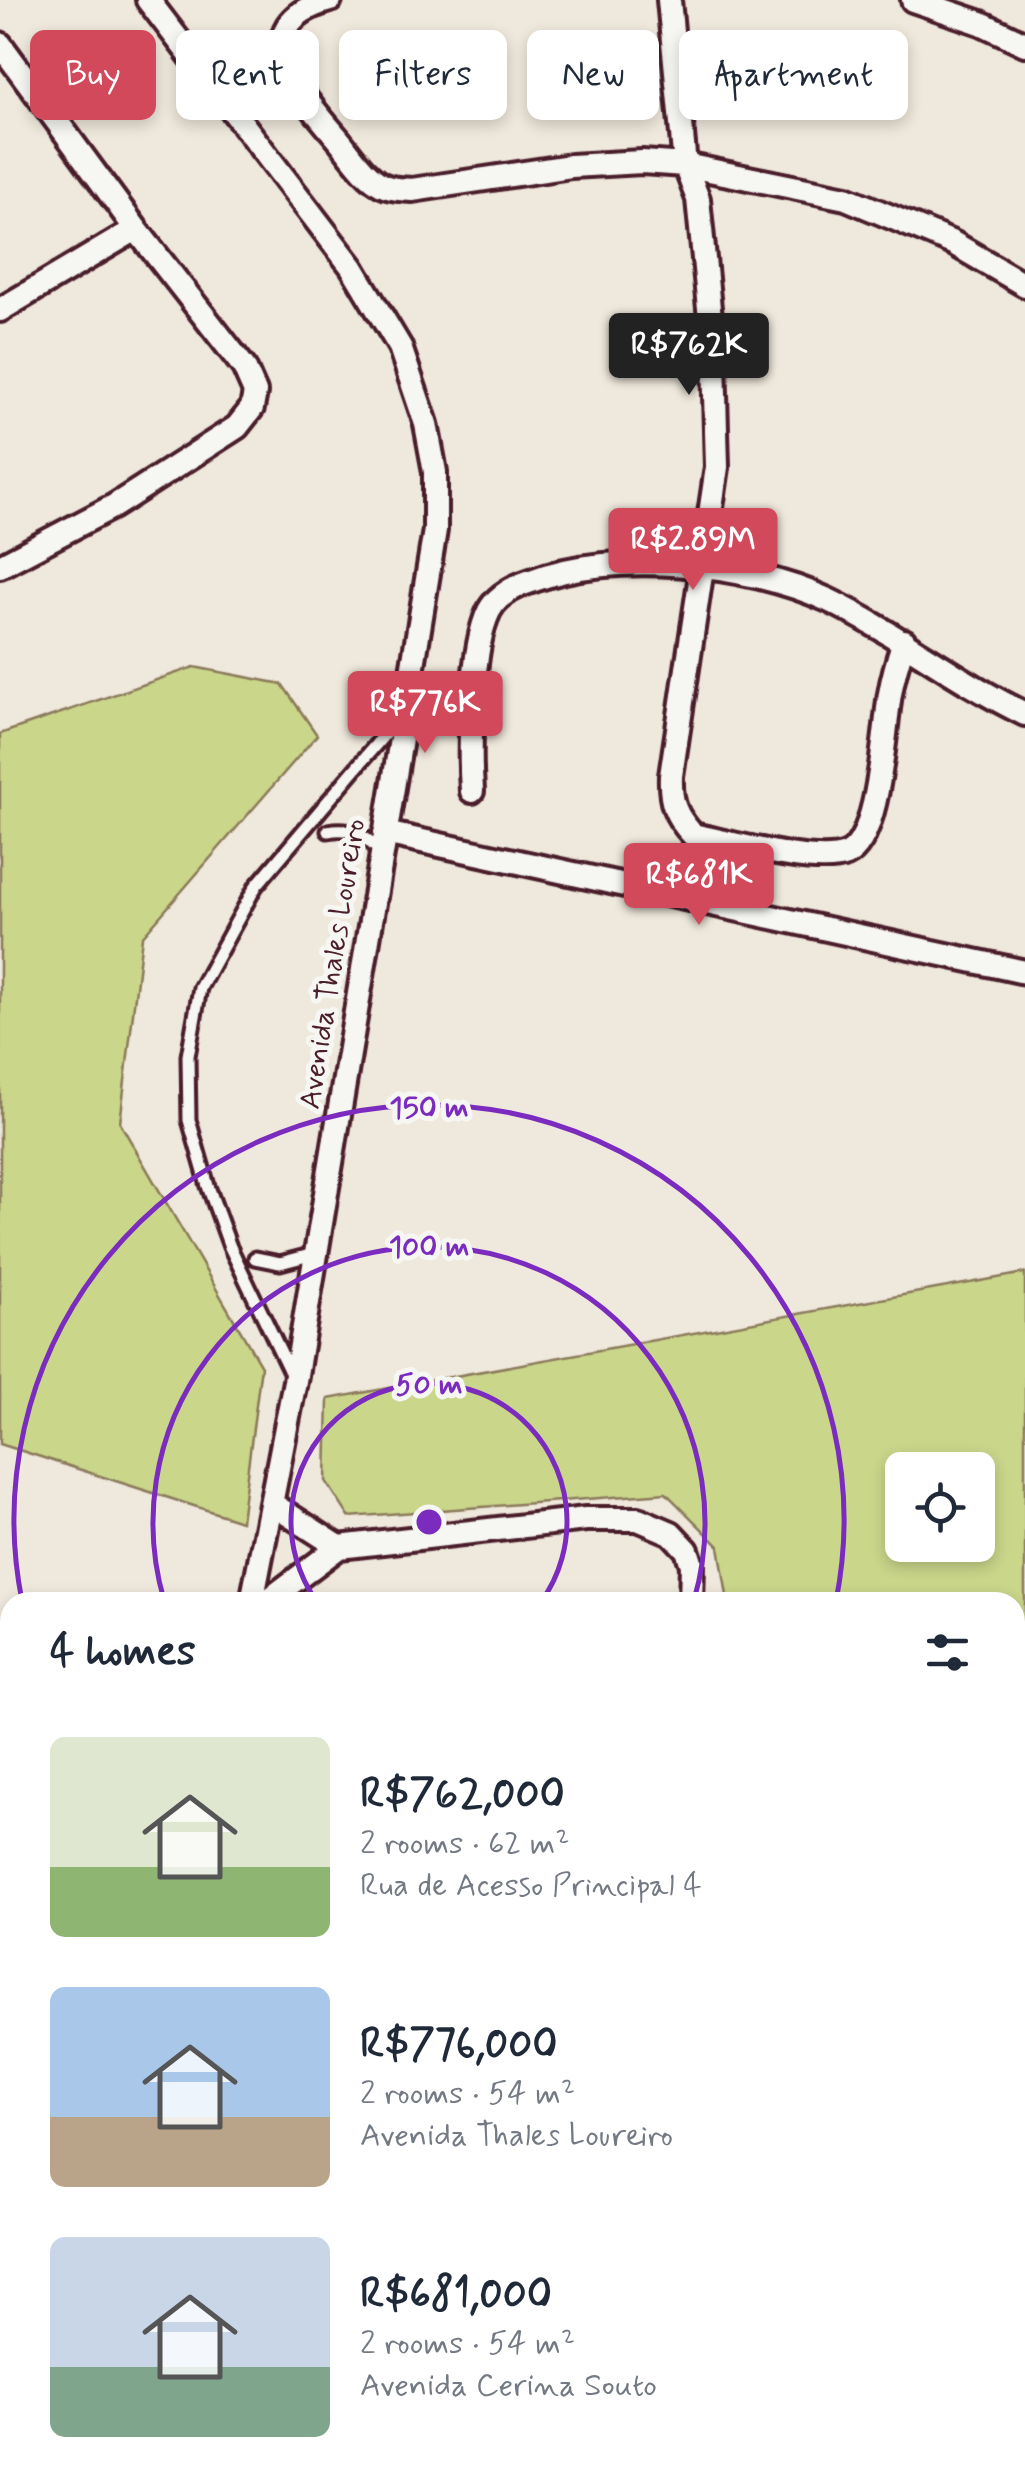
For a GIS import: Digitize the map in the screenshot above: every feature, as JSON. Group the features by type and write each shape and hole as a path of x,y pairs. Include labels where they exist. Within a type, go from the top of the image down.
{"street":[{"name":"Avenida Thales Loureiro","path":"148,0 352,267 400,347 415,388 435,472 435,530 295,1382 254,1592"},
{"path":"330,0 316,4 292,21 283,38 281,54 317,114 364,171 392,189 412,190 571,166 642,162 686,165 846,198 953,242 1025,285"},
{"path":"669,0 686,165 698,199 714,358 717,468 670,794 680,821 694,835 813,858 845,856 858,847 874,806 890,696 904,642"},
{"path":"912,0 981,22 1025,44"},
{"path":"0,566 114,506 237,427 252,408 255,392 244,367 1,48"},
{"path":"0,310 136,229"},
{"path":"472,791 469,744 482,630 496,601 523,584 587,565 648,562 704,568 824,598 904,642 977,691 1025,714"},
{"path":"383,843 1025,972"},
{"path":"272,1504 339,1547"},
{"path":"279,1592 339,1547 530,1524 638,1520 662,1527 687,1550 692,1565 691,1592"}],"lane":[{"path":"295,1382 230,1247 208,1186 189,1120 188,1056 200,988 256,886 406,708"},
{"path":"328,831 352,831 383,843"},
{"path":"255,1258 280,1264 316,1254"}],"green space":[{"path":"194,667 282,684 317,735 142,937 120,1123 261,1366 241,1521 0,1444 0,734"},
{"path":"1025,1273 1025,1592 726,1592 719,1546 666,1493 349,1517 326,1481 328,1399"}]}
